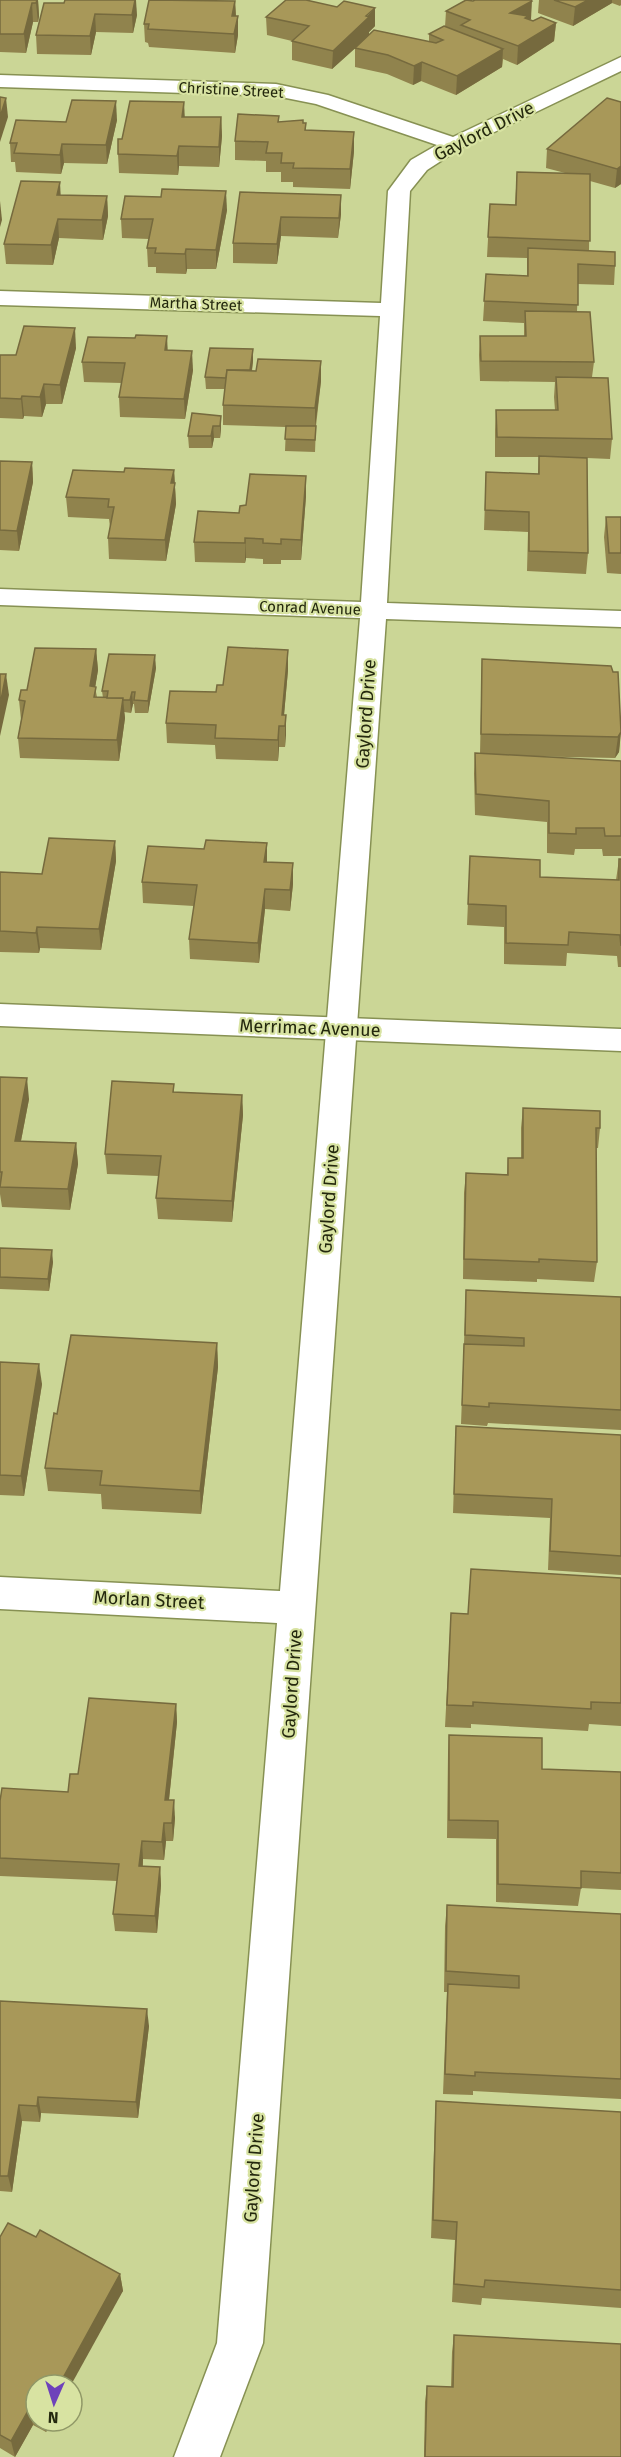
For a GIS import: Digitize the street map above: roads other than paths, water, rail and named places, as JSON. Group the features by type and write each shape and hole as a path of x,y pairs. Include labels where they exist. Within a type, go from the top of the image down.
{"street":[{"name":"Gaylord Drive","path":"197,2457 240,2343 374,610 399,191 418,165 454,144 621,63"},
{"name":"Christine Street","path":"0,81 276,90 321,99 454,144"},
{"name":"Martha Street","path":"0,298 392,310"},
{"name":"Conrad Avenue","path":"0,597 621,618"},
{"name":"Merrimac Avenue","path":"0,1015 621,1040"},
{"name":"Morlan Street","path":"0,1593 298,1608"}]}
